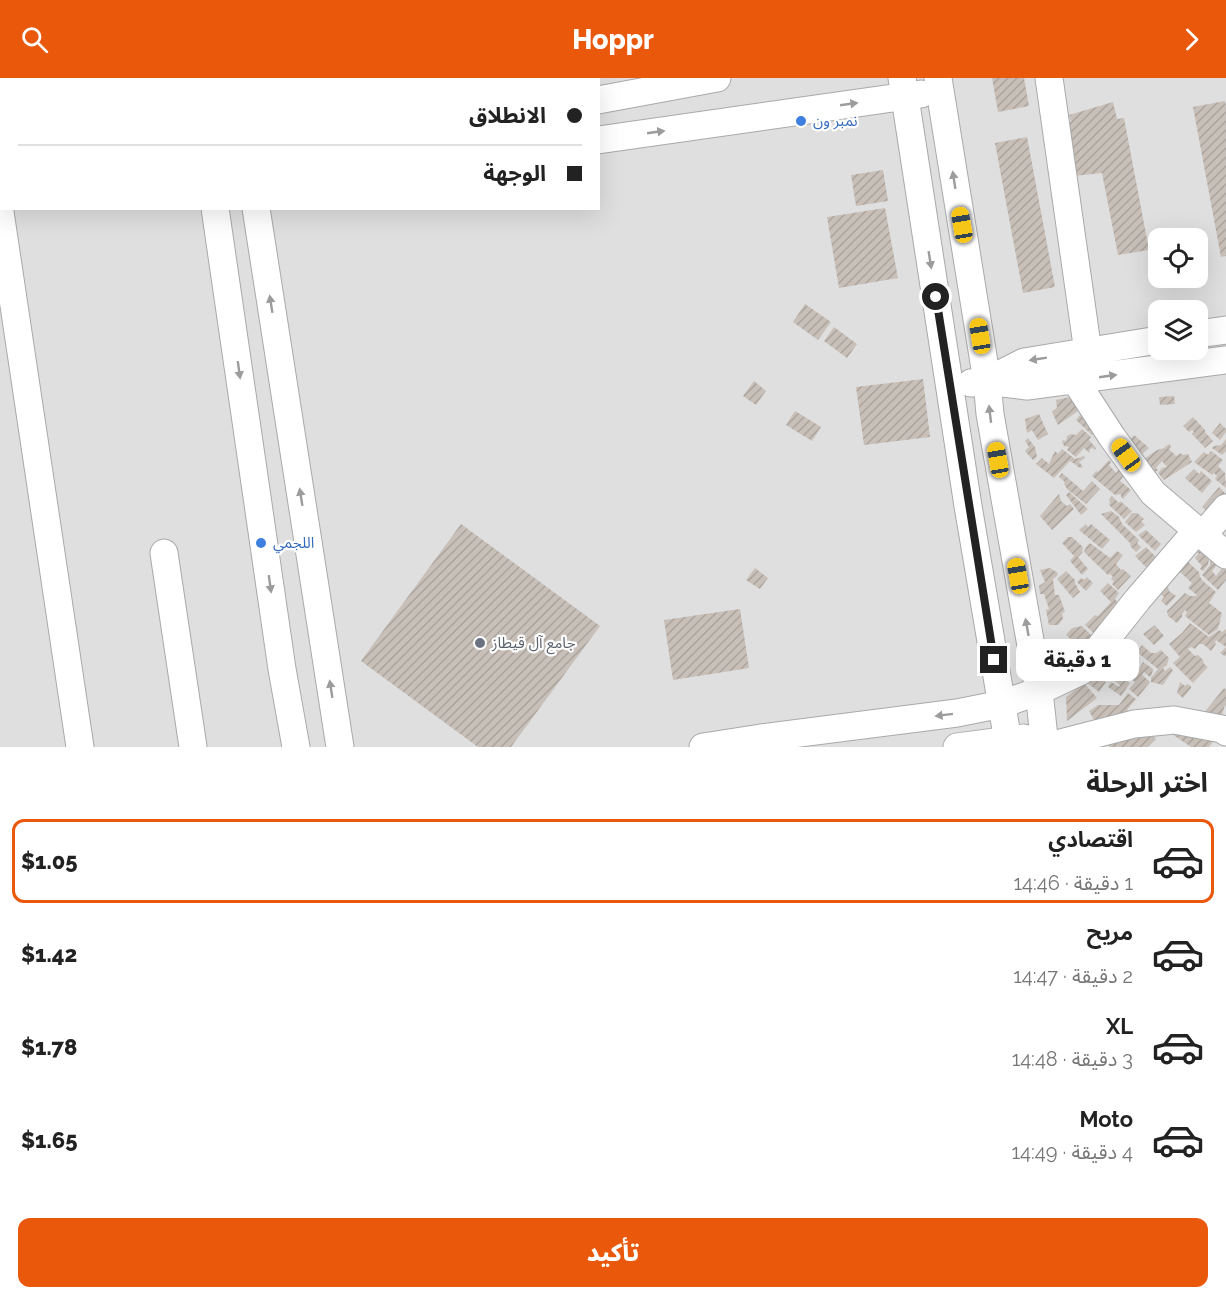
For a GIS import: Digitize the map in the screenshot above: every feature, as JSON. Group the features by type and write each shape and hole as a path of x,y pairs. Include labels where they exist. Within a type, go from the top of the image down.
{"street":[{"path":"600,100 681,81 717,78"},
{"path":"1049,78 1088,351"},
{"path":"600,140 903,87 939,84 987,381 990,414 1039,691 1045,743"},
{"path":"903,87 1008,744"},
{"path":"215,210 282,669 296,747"},
{"path":"256,210 340,747"},
{"path":"0,212 80,747"},
{"path":"1208,332 1226,330"},
{"path":"987,381 1024,362 1148,342"},
{"path":"950,387 987,381 1027,386 1226,360"},
{"path":"1075,380 1112,437 1153,493 1226,555"},
{"path":"1202,536 1226,508"},
{"path":"703,747 957,713 1002,704 1039,691 1081,671 1138,598 1193,535 1202,536"},
{"path":"164,553 193,747"},
{"path":"957,747 1045,743 1134,724 1174,720 1222,729 1226,732"}],"shaded area":[{"path":"600,78 1226,78 1226,747 0,747 0,210 600,210"}],"building":[{"path":"992,78 1024,78 1029,106 998,112"},
{"path":"1225,101 1226,256 1221,257 1193,107"},
{"path":"1113,102 1117,119 1124,118 1148,250 1118,255 1102,173 1073,176 1062,125 1071,122 1069,115"},
{"path":"1027,137 1055,287 1023,293 995,143"},
{"path":"883,170 888,201 856,206 851,175"},
{"path":"885,208 898,278 839,288 827,217"},
{"path":"805,304 831,322 818,340 793,322"},
{"path":"834,327 857,344 847,358 824,341"},
{"path":"923,379 930,437 864,445 856,387"},
{"path":"754,381 766,391 756,405 743,396"},
{"path":"1174,396 1175,404 1160,405 1159,397"},
{"path":"1070,397 1081,409 1058,425 1052,412 1057,408 1056,400"},
{"path":"795,411 821,427 812,441 786,425"},
{"path":"1039,414 1048,434 1038,440 1032,430 1027,433 1025,419"},
{"path":"1080,415 1096,430 1092,435 1076,420"},
{"path":"1193,417 1213,441 1205,448 1192,434 1194,432 1192,430 1189,432 1183,426"},
{"path":"1220,423 1226,432 1220,440 1212,433"},
{"path":"1082,429 1091,437 1089,440 1096,448 1095,450 1090,449 1089,453 1084,448 1076,457 1067,450 1069,447 1064,446 1062,441 1066,442 1067,436 1076,435"},
{"path":"1134,435 1149,448 1141,455 1128,442"},
{"path":"1028,438 1035,447 1037,457 1033,460 1025,451 1029,447 1025,441"},
{"path":"1226,439 1226,451 1222,455 1212,448 1221,445"},
{"path":"1169,444 1171,446 1169,449 1176,456 1181,453 1182,455 1188,454 1192,462 1164,480 1158,473 1162,468 1167,467 1162,461 1155,472 1144,459"},
{"path":"1062,449 1075,459 1084,456 1085,458 1079,462 1083,467 1080,468 1070,461 1054,478 1036,464 1042,458 1049,464 1055,451 1058,454"},
{"path":"1211,451 1223,460 1218,466 1225,473 1226,488 1215,479 1217,476 1214,473 1212,475 1194,462 1204,452 1208,455"},
{"path":"1109,460 1111,462 1109,465 1116,473 1120,468 1125,474 1120,481 1131,490 1123,499 1121,494 1115,495 1092,476"},
{"path":"1194,469 1199,474 1201,471 1212,481 1202,493 1185,478"},
{"path":"1062,473 1083,491 1092,481 1100,489 1086,504 1067,489 1065,482 1059,477"},
{"path":"1219,487 1226,494 1226,498 1211,515 1202,507"},
{"path":"1069,492 1088,509 1081,515 1066,495"},
{"path":"1059,494 1061,501 1067,506 1070,504 1074,509 1052,530 1040,516"},
{"path":"1112,496 1132,511 1124,519 1109,505"},
{"path":"1111,511 1139,540 1137,543 1141,547 1136,552 1101,514"},
{"path":"1132,513 1137,513 1144,519 1141,521 1145,525 1136,532 1125,522"},
{"name":"جامع آل قيطاز","path":"461,524 600,626 511,747 478,747 361,661"},
{"path":"1086,524 1088,527 1091,524 1110,540 1102,549 1079,530"},
{"path":"1146,530 1161,544 1155,551 1138,535"},
{"path":"1068,537 1072,537 1083,547 1078,557 1088,569 1082,575 1070,561 1074,556 1062,543"},
{"path":"1090,543 1110,558 1117,551 1123,555 1116,564 1131,576 1118,590 1112,584 1113,577 1084,552"},
{"path":"1201,545 1213,554 1203,571 1195,558 1199,554 1195,551"},
{"path":"1146,547 1160,561 1150,571 1135,556"},
{"path":"1214,557 1220,561 1212,571 1216,576 1222,568 1226,568 1226,580 1218,590 1202,575"},
{"path":"1188,562 1199,572 1204,582 1216,592 1209,603 1222,613 1218,629 1209,635 1185,616 1187,612 1185,610 1177,623 1168,616 1167,611 1185,593 1190,596 1197,595 1188,588 1192,583 1179,571"},
{"path":"755,568 768,578 760,589 746,580"},
{"path":"1050,568 1058,573 1053,579 1055,595 1059,595 1065,612 1062,613 1063,619 1058,625 1049,625 1046,610 1049,609 1044,594 1040,594 1039,586 1045,582 1040,570"},
{"path":"1066,571 1075,580 1080,592 1073,598 1057,579"},
{"path":"1087,577 1093,583 1086,591 1077,582"},
{"path":"1108,583 1119,593 1115,599 1121,607 1096,635 1085,625 1095,615 1098,616 1111,602 1100,591"},
{"path":"1162,583 1176,596 1167,606 1161,601 1164,597 1156,590"},
{"path":"740,609 749,668 673,680 664,620"},
{"path":"1190,623 1209,637 1219,630 1222,632 1226,629 1226,647 1216,640 1211,651 1203,644 1199,644 1195,649 1191,647 1188,649 1195,656 1198,655 1208,667 1193,683 1173,663 1180,657 1169,644"},
{"path":"1155,625 1164,636 1154,645 1143,634"},
{"path":"1082,626 1094,638 1073,662 1064,653 1073,641 1066,635 1072,628"},
{"path":"1122,645 1132,653 1128,660 1139,669 1143,662 1153,669 1150,677 1144,672 1142,675 1150,682 1138,697 1129,689 1135,682 1120,670 1126,662 1115,653"},
{"path":"1142,645 1151,653 1161,650 1169,658 1167,665 1163,668 1165,671 1170,667 1173,670 1163,685 1151,682 1151,678 1158,669 1137,652"},
{"path":"1226,647 1226,655 1225,656 1220,653"},
{"path":"1101,666 1101,678 1106,682 1099,692 1086,682"},
{"path":"1109,669 1130,683 1121,696 1108,687 1111,682 1119,687 1120,685 1104,675"},
{"path":"1180,682 1185,686 1187,684 1191,686 1183,698 1177,693"},
{"path":"1084,683 1097,698 1067,721 1066,697"},
{"path":"1224,688 1226,706 1221,718 1199,719"},
{"path":"1128,693 1136,699 1127,710 1137,717 1097,725 1089,711 1098,705 1119,705"},
{"path":"1160,729 1154,736 1156,739 1148,747 1110,747 1104,741"},
{"path":"1169,732 1193,733 1200,740 1215,739 1209,747 1191,747"}],"place":[{"name":"نمبر ون","path":"801,121"},
{"name":"اللجمي","path":"261,543"},
{"name":"جامع آل قيطاز","path":"480,643"}],"route":[{"path":"936,297 994,660"}]}
